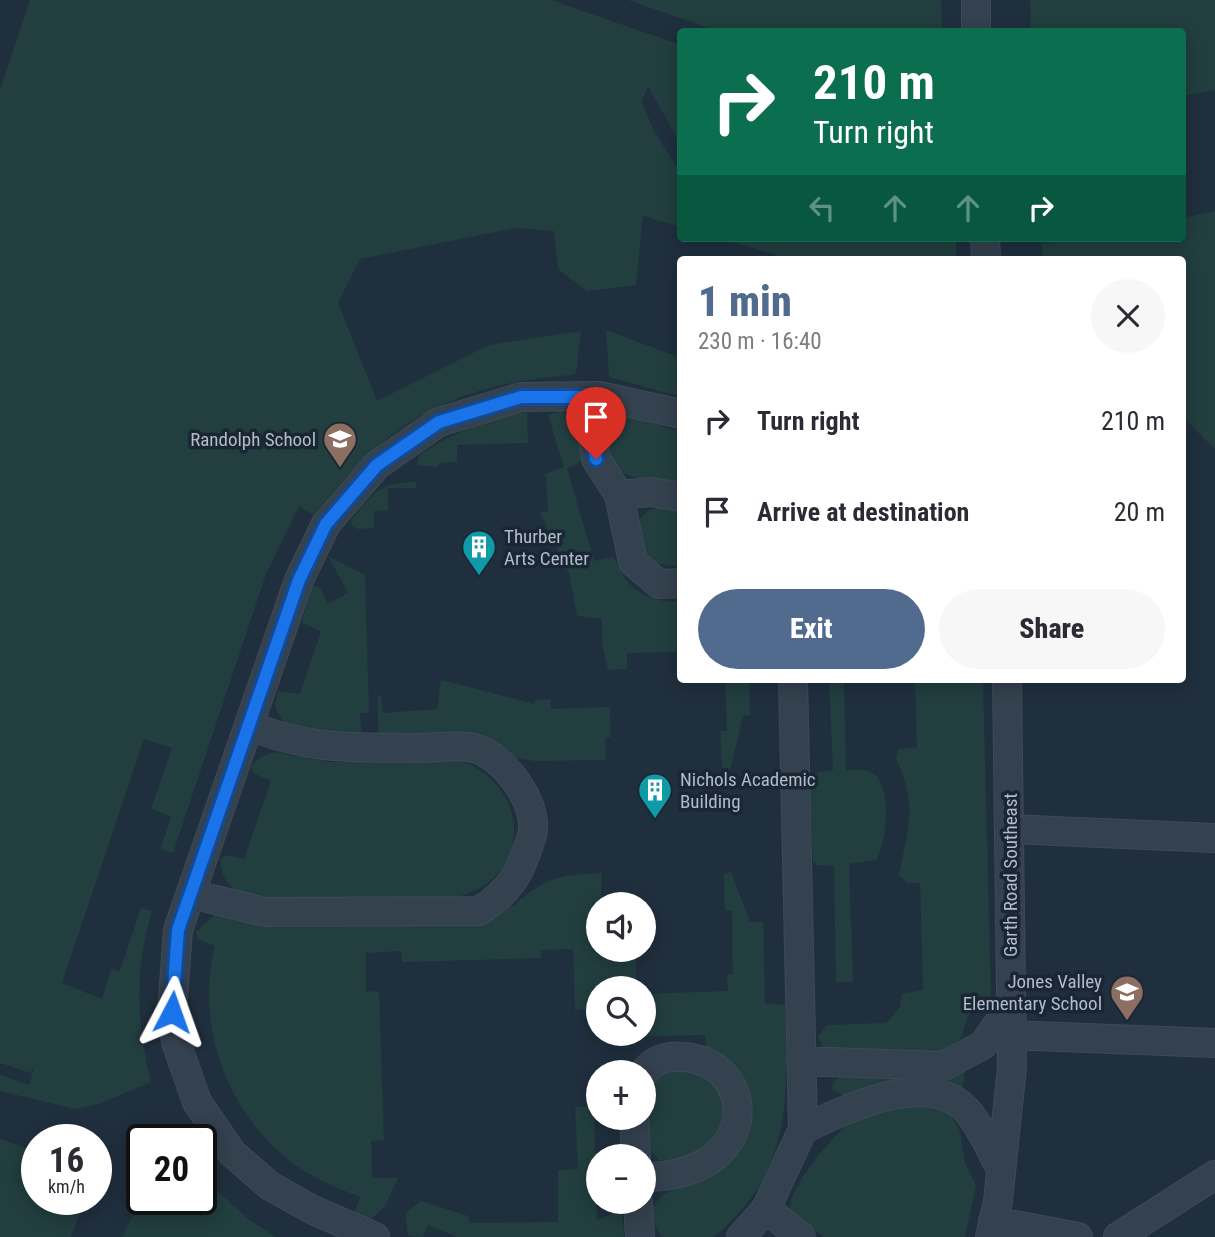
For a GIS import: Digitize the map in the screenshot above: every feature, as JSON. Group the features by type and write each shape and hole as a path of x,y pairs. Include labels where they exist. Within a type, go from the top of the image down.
{"street":[{"path":"976,0 976,28"},
{"path":"375,1237 313,1210 270,1186 232,1153 197,1102 177,1042 172,1012 178,930 251,726 299,580 326,524 377,465 439,422 521,397 599,396 677,413"},
{"path":"586,397 596,459 619,495 633,562 659,584 677,583"},
{"path":"619,495 651,492 677,496"},
{"path":"741,1237 766,1209 803,1129 793,683"},
{"name":"Garth Road Southeast","path":"991,1229 1001,1169 1012,1067 1007,683"},
{"path":"191,894 265,912 479,911 503,896 523,866 534,827 525,792 500,764 475,748 323,747 284,740 251,726"},
{"path":"1010,829 1215,838"},
{"path":"801,1061 943,1066 983,1045 1011,1005"},
{"path":"1012,1035 1215,1043"},
{"path":"656,1061 670,1056 692,1057 710,1063 725,1074 736,1092 738,1110 730,1136 715,1156 670,1177 656,1177"},
{"path":"803,1129 859,1104 909,1091 945,1096 968,1111 1001,1169"},
{"path":"1118,1237 1215,1175"},
{"path":"766,1209 801,1237"},
{"path":"639,1214 640,1237"},
{"path":"991,1229 1078,1237"}],"green space":[{"path":"30,0 551,0 677,44 677,138 648,86 642,102 654,131 677,168 677,226 643,216 636,285 587,291 558,269 554,231 515,228 360,259 338,303 377,401 489,345 581,331 576,373 490,388 456,399 396,432 342,482 314,515 299,506 266,574 173,853 161,849 171,816 151,809 172,748 144,739 62,983 102,999 111,969 120,971 141,908 152,911 142,955 139,996 142,1038 151,1082 99,1104 75,1109 0,1091 0,1075 29,1085 36,1062 31,1073 0,1063 0,90"},
{"path":"628,0 941,0 942,28 708,28"},
{"path":"1030,0 1215,0 1215,90 1186,95 1186,28 1031,28"},
{"path":"1215,211 1215,449 1186,420 1186,256 1043,256 1041,244 1186,242 1186,217"},
{"path":"732,242 956,242 956,256 780,256"},
{"path":"606,330 677,357 677,396 609,377"},
{"path":"561,410 570,417 583,458 578,464 567,468 594,561 613,557 624,577 635,589 649,597 677,602 677,652 627,653 627,669 608,670 602,644 602,619 577,616 569,574 540,512 548,511 546,476 542,475 564,467 548,415"},
{"path":"527,412 528,443 457,445 457,462 439,463 438,467 417,465 419,455 457,434"},
{"path":"620,414 677,431 677,482 636,477 618,468 611,458 606,425"},
{"path":"416,482 416,488 388,488 388,510 374,511 374,528 357,529 352,526 351,520 378,491 393,484"},
{"path":"659,507 677,509 677,566 668,566 653,560 644,548 638,521 647,511"},
{"path":"328,556 365,575 369,713 360,713 362,735 324,736 284,723 275,707 278,691 300,694 321,632 302,622 312,585 320,588 328,604 348,593"},
{"path":"441,680 535,704 535,700 551,699 551,709 610,707 611,737 605,737 606,760 535,761 378,736 378,696 381,696 383,713 437,709"},
{"path":"725,683 749,683 750,715 743,716 728,778 728,768 722,768 720,731 727,731"},
{"path":"829,683 844,683 846,770 867,770 877,777 882,786 886,813 883,840 876,860 849,864 853,982 836,982 834,866 817,865 813,860 809,774 833,770"},
{"path":"915,683 983,683 991,998 968,1016 961,1037 947,1052 823,1049 818,1036 827,1025 886,1023 900,1007 902,994 923,990 920,883 907,883 899,875 908,830 909,804 903,775 896,758 899,749 917,747"},
{"path":"274,752 330,762 458,760 482,771 499,788 510,807 514,828 511,850 502,869 485,885 460,896 312,901 256,896 238,891 225,878 220,859 227,855 244,859 271,781 253,773 251,766 261,757"},
{"path":"731,872 750,922 763,922 765,1003 785,1005 785,1103 772,1159 759,1186 740,1211 714,1237 663,1237 652,1214 656,1214 656,1202 672,1189 707,1176 743,1081 731,1063 706,1046 705,1035 656,1036 656,994 728,991 727,974 733,974 732,911 725,911 724,874"},
{"path":"602,873 601,892 586,892 586,962 636,962 636,976 586,976 586,1010 575,1010 573,949 541,950 541,958 402,962 401,951 366,953 366,991 379,992 384,1140 371,1141 372,1178 398,1178 385,1206 370,1220 354,1213 360,1197 320,1180 298,1167 274,1147 253,1123 236,1097 223,1069 214,1039 209,1008 215,946 198,939 196,932 214,915 513,906 544,883 575,875"},
{"path":"686,1068 709,1077 723,1092 726,1106 724,1120 705,1145 691,1154 660,1160 656,1156 656,1144 650,1144 649,1130 656,1130 656,1076"},
{"path":"965,1068 962,1098 844,1096 832,1089 833,1083 841,1075"},
{"path":"924,1102 950,1113 960,1131 965,1163 976,1185 965,1237 824,1237 791,1213 791,1202 806,1173 830,1142 855,1118 879,1108"},
{"path":"586,1106 586,1130 595,1130 595,1144 586,1144 586,1214 597,1214 597,1220 611,1214 620,1214 624,1237 457,1237 428,1225 423,1237 408,1236 405,1214 421,1201 468,1216 470,1223 558,1222 558,1170 578,1169 575,1107"},
{"path":"0,1139 21,1146 21,1215 79,1215 71,1237 0,1237"},
{"path":"217,1191 248,1219 276,1237 122,1237 132,1217 217,1215"}],"place":[{"name":"Randolph School","path":"340,469"},
{"name":"Thurber Arts Center","path":"479,577"},
{"name":"Nichols Academic Building","path":"655,820"},
{"name":"Jones Valley Elementary School","path":"1127,1022"}],"route":[{"path":"172,1012 178,930 251,726 299,580 326,524 377,465 439,422 521,397 586,397 596,459"}]}
